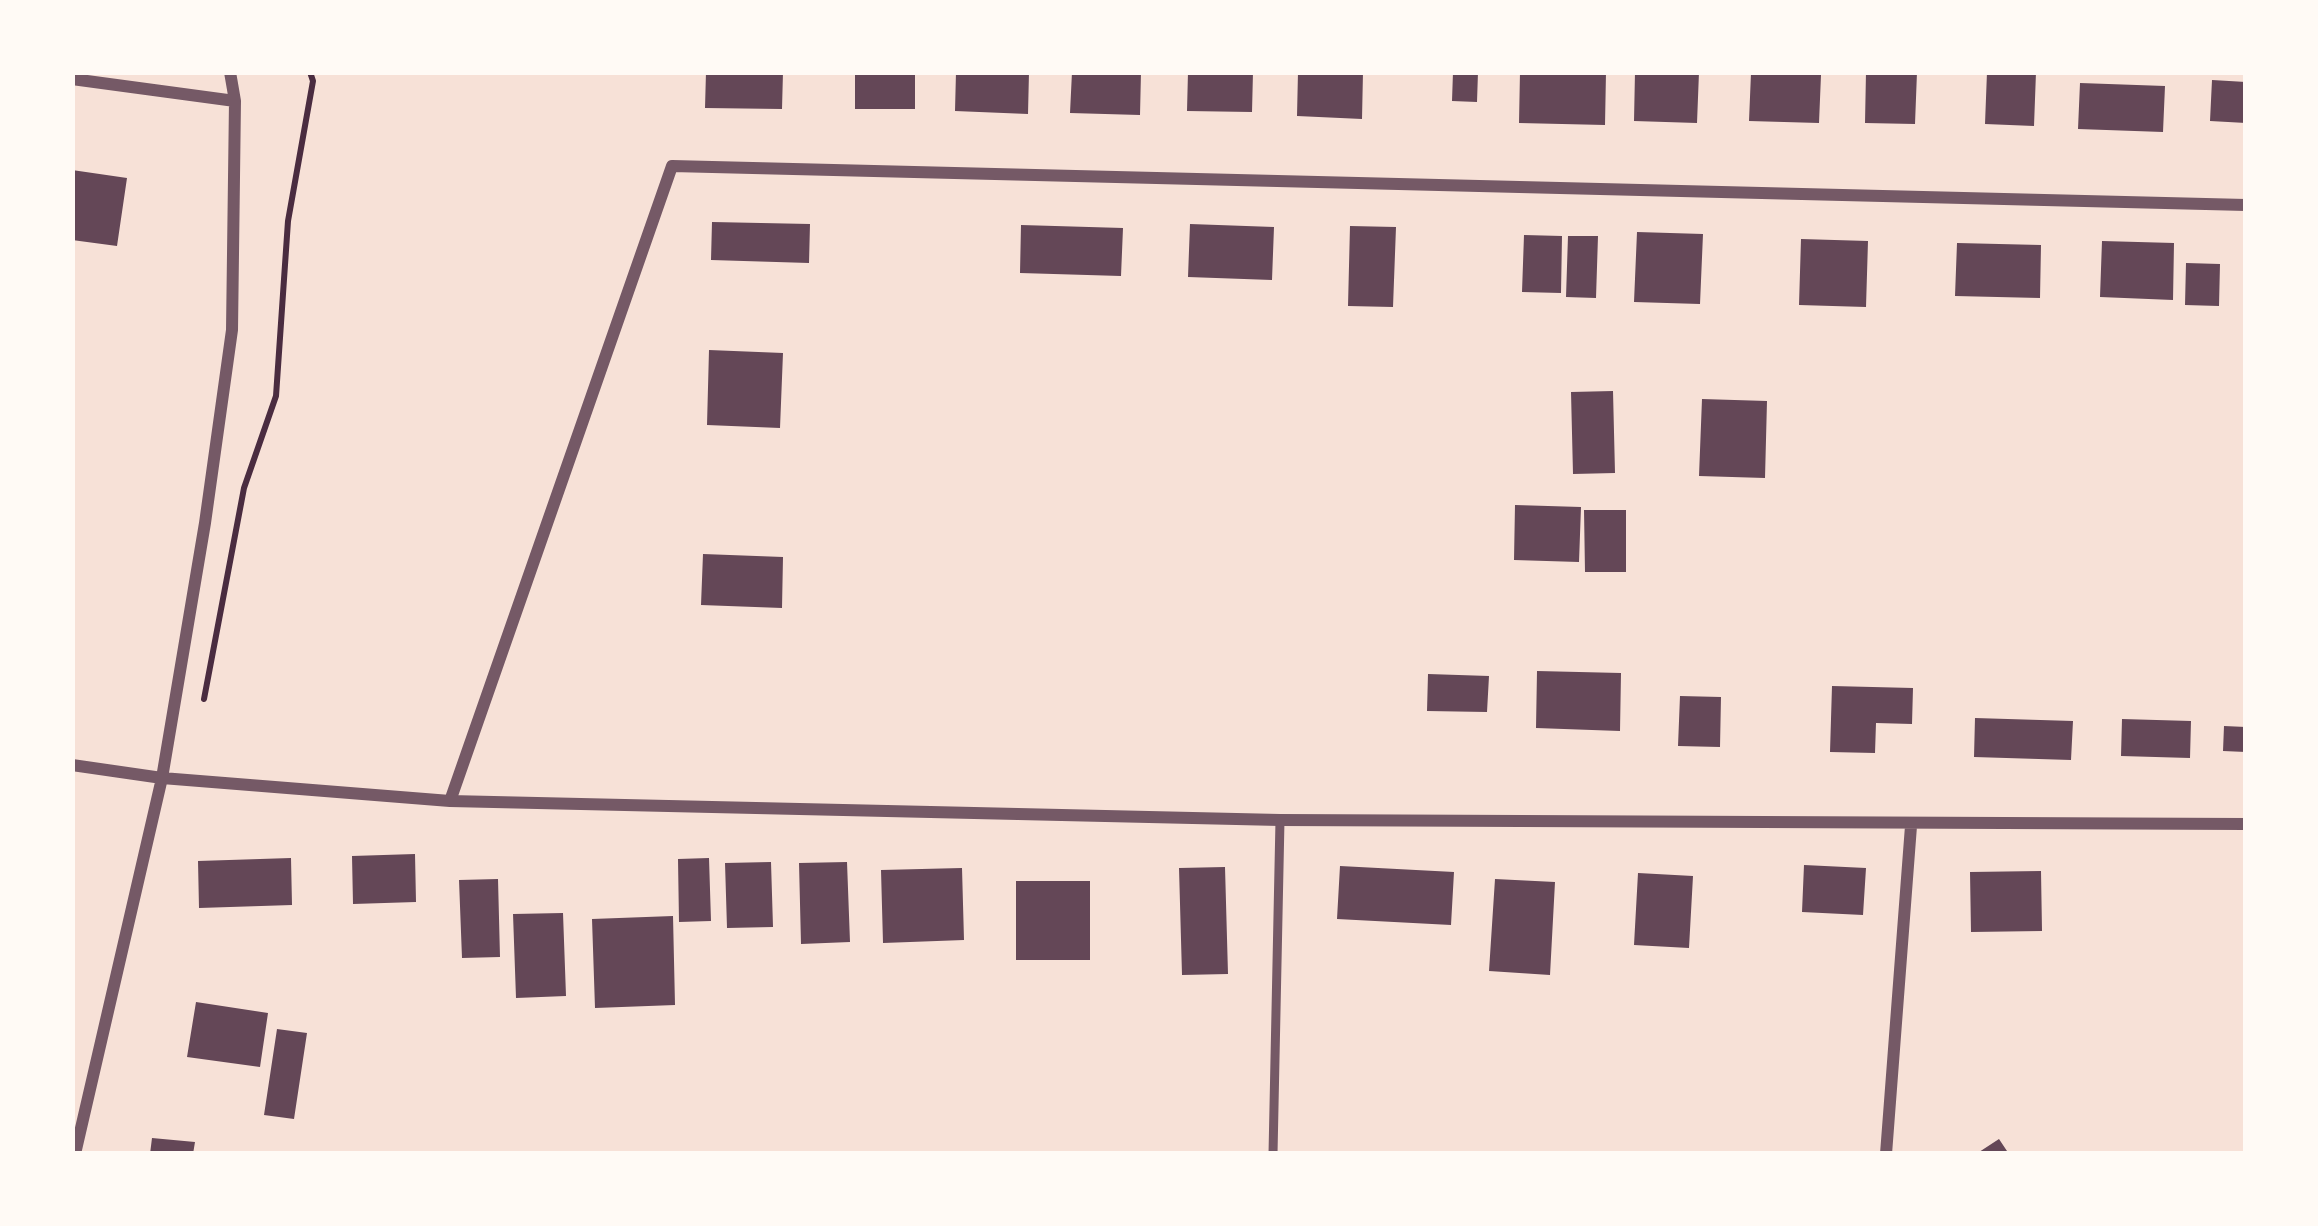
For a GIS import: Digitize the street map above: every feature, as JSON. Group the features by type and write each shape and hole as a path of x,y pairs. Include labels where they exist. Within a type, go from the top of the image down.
{"street":[{"path":"75,1154 162,778 206,523 232,330 235,101 230,72"},
{"path":"72,79 235,101"},
{"path":"450,801 672,166 2246,206"},
{"path":"72,765 162,778 450,801 1280,820 2246,824"},
{"path":"1886,1154 1911,826"}],"lane":[{"path":"1273,1154 1280,820"}],"path":[{"path":"200,716 244,488 276,396 288,221 313,81 310,72"}],"building":[{"path":"706,72 783,72 782,109 705,108"},
{"path":"855,72 915,72 915,109 855,109"},
{"path":"956,72 1029,72 1028,114 955,111"},
{"path":"1072,72 1141,72 1140,115 1070,113"},
{"path":"1188,72 1253,72 1252,112 1187,111"},
{"path":"1298,72 1363,72 1362,119 1297,116"},
{"path":"1453,72 1478,72 1477,102 1452,101"},
{"path":"1520,72 1606,72 1605,125 1519,123"},
{"path":"1635,72 1699,72 1697,123 1634,121"},
{"path":"1866,72 1917,72 1915,124 1865,123"},
{"path":"1987,72 2036,72 2034,126 1985,124"},
{"path":"1751,73 1821,75 1819,123 1749,121"},
{"path":"2212,80 2246,82 2246,123 2210,121"},
{"path":"2080,83 2165,86 2163,132 2078,129"},
{"path":"72,170 127,178 117,246 72,240"},
{"path":"712,222 810,224 809,263 711,260"},
{"path":"1190,224 1274,227 1272,280 1188,277"},
{"path":"1021,225 1123,228 1121,276 1020,273"},
{"path":"1350,226 1396,227 1393,307 1348,306"},
{"path":"1637,232 1703,234 1700,304 1634,302"},
{"path":"1524,235 1562,236 1561,293 1522,292"},
{"path":"1568,236 1598,236 1596,298 1566,297"},
{"path":"1801,239 1868,241 1866,307 1799,305"},
{"path":"2102,241 2174,243 2173,300 2100,297"},
{"path":"1957,243 2041,245 2040,298 1955,296"},
{"path":"2186,263 2220,264 2219,306 2185,305"},
{"path":"709,350 783,353 780,428 707,425"},
{"path":"1613,391 1615,473 1573,474 1571,392"},
{"path":"1702,399 1767,401 1765,478 1699,476"},
{"path":"1515,505 1581,507 1579,562 1514,560"},
{"path":"1584,510 1626,510 1626,572 1585,572"},
{"path":"703,554 783,557 782,608 701,605"},
{"path":"1537,671 1621,673 1620,731 1536,728"},
{"path":"1428,674 1489,676 1487,712 1427,711"},
{"path":"1832,686 1913,688 1912,724 1876,723 1875,753 1830,752"},
{"path":"1680,696 1721,697 1720,747 1678,746"},
{"path":"1975,718 2073,721 2071,760 1974,757"},
{"path":"2122,719 2191,721 2190,758 2121,756"},
{"path":"2224,726 2246,727 2246,752 2223,751"},
{"path":"415,854 416,902 353,904 352,856"},
{"path":"291,858 292,905 199,908 198,861"},
{"path":"709,858 711,921 679,922 678,859"},
{"path":"771,862 773,927 727,928 725,863"},
{"path":"847,862 850,942 801,944 799,863"},
{"path":"1804,865 1866,868 1863,915 1802,912"},
{"path":"1340,866 1454,872 1451,925 1337,919"},
{"path":"1225,867 1228,974 1182,975 1179,868"},
{"path":"962,868 964,940 883,943 881,870"},
{"path":"2041,871 2042,931 1971,932 1970,872"},
{"path":"1638,873 1693,876 1689,948 1634,945"},
{"path":"498,879 500,957 462,958 459,880"},
{"path":"1495,879 1555,882 1550,975 1489,971"},
{"path":"1016,881 1090,881 1090,960 1016,960"},
{"path":"563,913 566,996 516,998 513,914"},
{"path":"673,916 675,1005 595,1008 592,919"},
{"path":"196,1002 268,1013 260,1067 187,1057"},
{"path":"277,1029 307,1033 294,1119 264,1115"},
{"path":"152,1138 195,1142 193,1154 150,1154"},
{"path":"1999,1139 2009,1154 1976,1154"}]}
